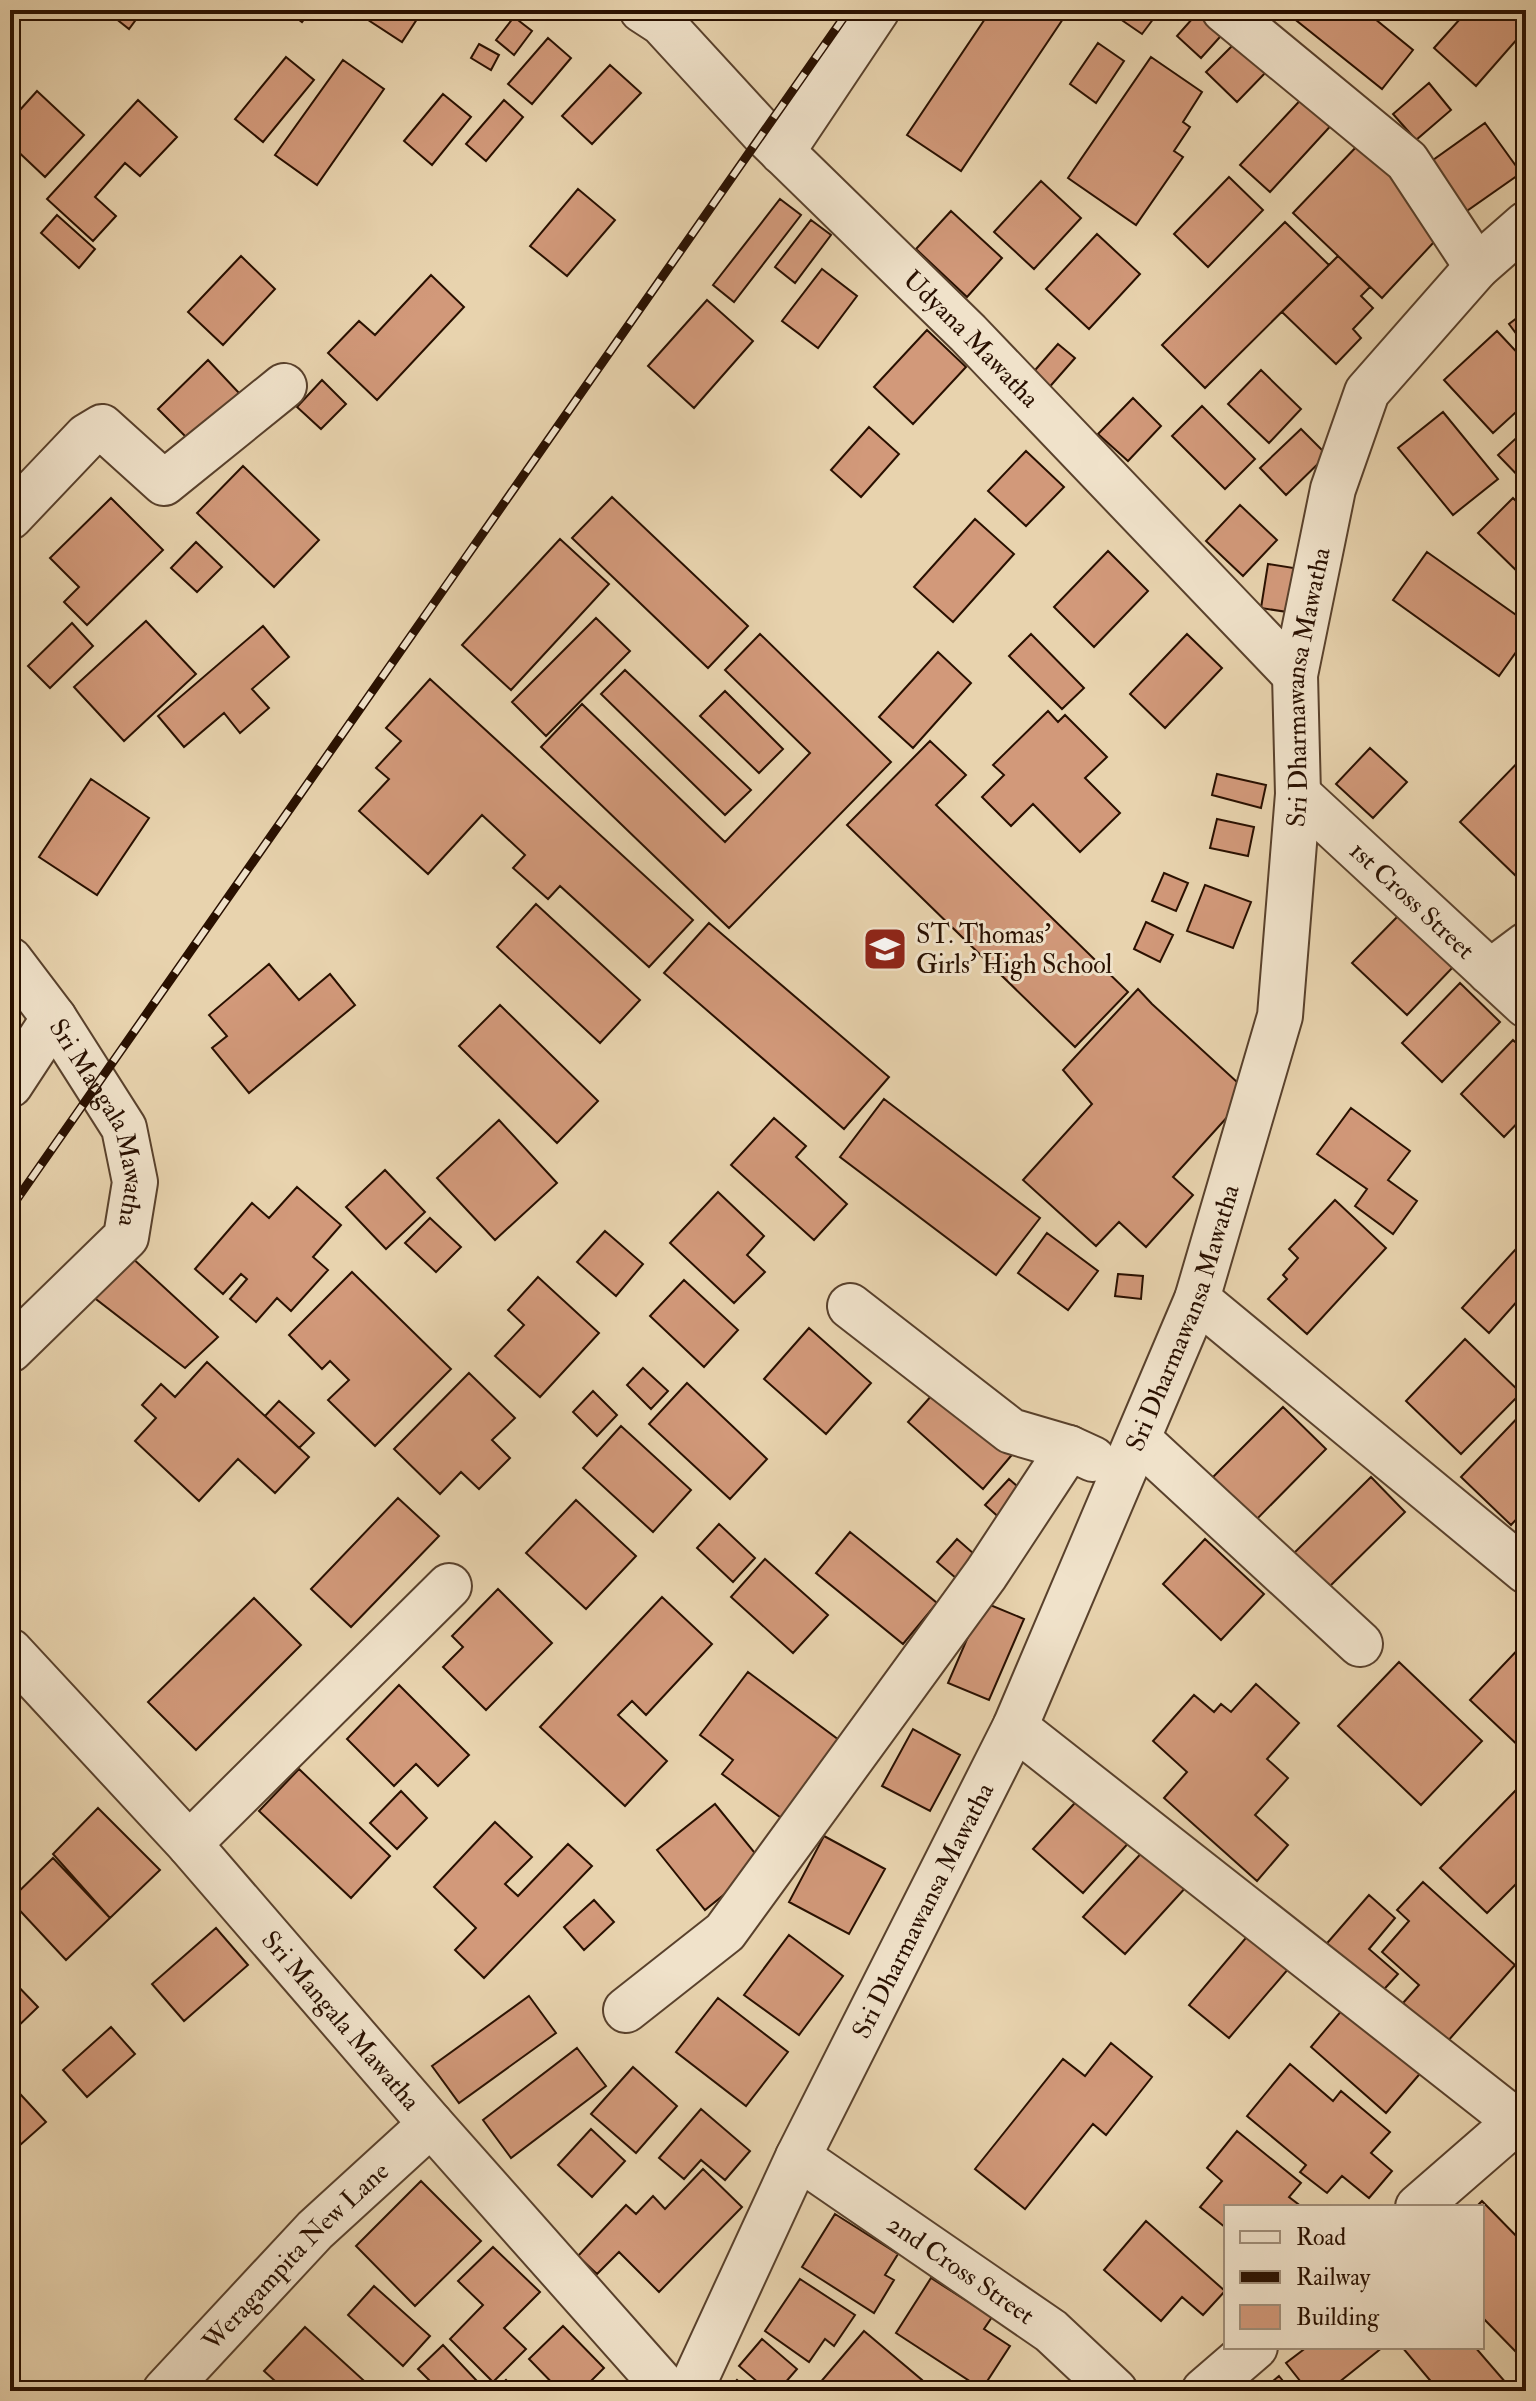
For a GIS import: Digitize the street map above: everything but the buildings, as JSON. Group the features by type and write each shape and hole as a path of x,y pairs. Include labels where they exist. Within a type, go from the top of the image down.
{"street":[{"name":"Udyana Mawatha","path":"642,10 662,23 782,152 968,333 1295,675"},
{"path":"782,152 877,10"},
{"path":"1224,10 1407,161 1477,267"},
{"name":"Sri Dharmawansa Mawatha","path":"690,2391 798,2157 1015,1727 1197,1299 1280,1016 1298,794 1295,675 1333,489 1367,392 1477,267 1526,224"},
{"path":"10,517 87,436 102,427 164,483 284,386"},
{"name":"1st Cross Street","path":"1298,794 1526,1005"},
{"path":"1490,972 1526,945"},
{"name":"Sri Mangala Mawatha","path":"10,960 54,1018 124,1128 135,1182 126,1237 10,1350"},
{"path":"10,1085 54,1018"},
{"path":"1197,1299 1526,1571"},
{"path":"850,1306 1011,1431 1069,1448 1131,1456 1360,1644"},
{"path":"626,2010 725,1932 986,1574 1069,1448"},
{"path":"189,1844 449,1586"},
{"name":"Sri Mangala Mawatha","path":"10,1651 189,1844 431,2124 668,2391"},
{"path":"1015,1727 1522,2118 1420,2205"},
{"name":"Weragampita New Lane","path":"165,2391 315,2230 431,2124"},
{"name":"2nd Cross Street","path":"798,2157 1051,2331 1115,2391"},
{"path":"1204,2391 1253,2349"}],"railway":[{"path":"10,1209 849,10"}],"place":[{"name":"ST. Thomas' Girls' High School","path":"885,949"}]}
